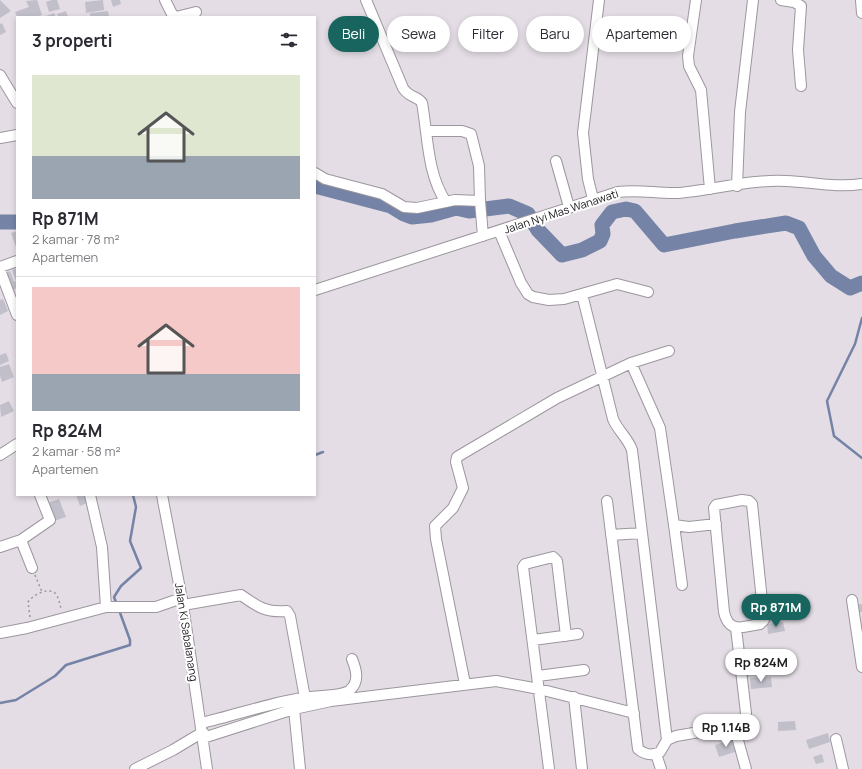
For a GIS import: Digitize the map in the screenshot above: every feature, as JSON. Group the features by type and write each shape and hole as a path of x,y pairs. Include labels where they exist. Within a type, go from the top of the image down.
{"street":[{"path":"165,0 172,14 175,16"},
{"path":"366,0 403,88 407,94 420,100 422,103 434,177 438,190 446,202"},
{"path":"593,199 588,179 582,134 599,0"},
{"path":"696,0 688,46 689,66 701,90 710,189"},
{"path":"737,186 740,112 753,0"},
{"path":"781,0 798,3 801,6 798,50 801,86"},
{"path":"861,0 862,13"},
{"path":"180,16 196,12"},
{"path":"0,75 16,101"},
{"path":"427,131 462,130 471,134 479,166 483,236"},
{"path":"0,138 16,136"},
{"path":"556,161 568,208"},
{"path":"316,174 325,179 382,194 404,208 417,208 463,200 480,203"},
{"name":"Jalan Nyi Mas Wanawati","path":"316,290 544,217 593,199 627,190 678,193 785,181 844,187 862,184"},
{"path":"499,231 514,269 528,294 549,300 573,297 617,284 648,292"},
{"path":"16,261 0,269 16,312"},
{"path":"573,297 602,378 616,427 629,440 632,450 667,740"},
{"path":"465,684 436,539 435,526 453,508 463,488 456,462 457,458 540,407 631,363 670,351"},
{"path":"631,363 660,428 682,585"},
{"path":"0,455 16,445"},
{"path":"0,547 20,540 50,520 40,496"},
{"path":"90,496 102,542 115,607"},
{"name":"Jalan Ki Sabalanang","path":"162,496 169,521 183,601 207,769"},
{"path":"742,500 749,501 752,504 764,620 760,624 736,628 728,623 724,612 714,508 716,505 742,500"},
{"path":"607,501 638,749 643,753 650,755 656,754 660,752 667,740 676,736 734,726 745,717 746,713 736,628"},
{"path":"674,526 689,527 716,524"},
{"path":"611,535 642,533"},
{"path":"20,540 32,568"},
{"path":"549,769 540,689 523,566 526,563 553,558 557,561 566,636"},
{"path":"0,633 32,627 64,618 115,607 156,607 183,601 241,594 262,609 270,611 287,611 290,616 305,698"},
{"path":"852,600 858,614 862,667"},
{"path":"533,640 578,634"},
{"path":"134,769 173,750 202,731 305,698 336,694 350,690 355,682 357,672 352,659"},
{"path":"538,676 584,670"},
{"path":"202,731 331,701 496,681 540,689 634,713"},
{"path":"574,697 582,769"},
{"path":"294,709 300,769"},
{"path":"734,726 746,769"},
{"path":"836,739 843,769"},
{"path":"656,754 661,769"}],"path":[{"path":"32,568 42,592"},
{"path":"32,627 28,602 33,596 42,592 50,591 56,594 64,618"}],"building":[{"path":"0,0 11,11 0,18"},
{"path":"37,0 42,15 17,16 15,12 29,7 26,1"},
{"path":"57,0 60,9 49,12 46,2"},
{"path":"103,0 104,10 86,13 85,2"},
{"path":"111,0 120,0 121,4 113,7"},
{"path":"66,11 68,16 58,16 57,14"},
{"path":"108,11 109,16 90,16 90,13"},
{"path":"54,13 56,16 46,16"},
{"path":"2,23 6,32 0,35 0,24"},
{"path":"16,231 16,247 11,233"},
{"path":"16,268 16,281 12,270"},
{"path":"10,271 14,282 16,281 16,288 12,290 6,273"},
{"path":"3,299 8,311 0,315 0,300"},
{"path":"6,353 9,361 0,365 0,355"},
{"path":"9,364 14,377 2,382 0,367"},
{"path":"9,401 14,411 1,417 0,405"},
{"path":"76,496 86,496 89,502 80,506"},
{"path":"59,499 66,517 54,521 47,503"},
{"path":"862,604 862,612 856,613 855,605"},
{"path":"783,622 785,631 768,634 767,624"},
{"path":"771,677 772,687 751,689 750,678"},
{"path":"795,721 796,730 778,731 778,722"},
{"path":"828,733 830,742 809,749 806,740"},
{"path":"734,739 738,751 719,757 715,745"},
{"path":"822,754 824,762 816,764 813,757"}],"waterway":[{"path":"316,186 391,206 412,217 431,215 456,208 469,211 509,206 528,214 538,230 562,255 582,250 600,241 603,234 602,225 612,212 626,209 635,211 664,245 786,223 799,228 814,256 831,276 850,288 862,283"},
{"path":"0,222 16,222"},
{"path":"862,318 855,344 827,401 834,436 862,458"},
{"path":"316,455 323,452"},
{"path":"117,605 114,597 121,586 141,568 130,541 136,507 133,496"},
{"path":"0,703 16,700 55,676 66,665 130,645 130,640 119,610"}]}
